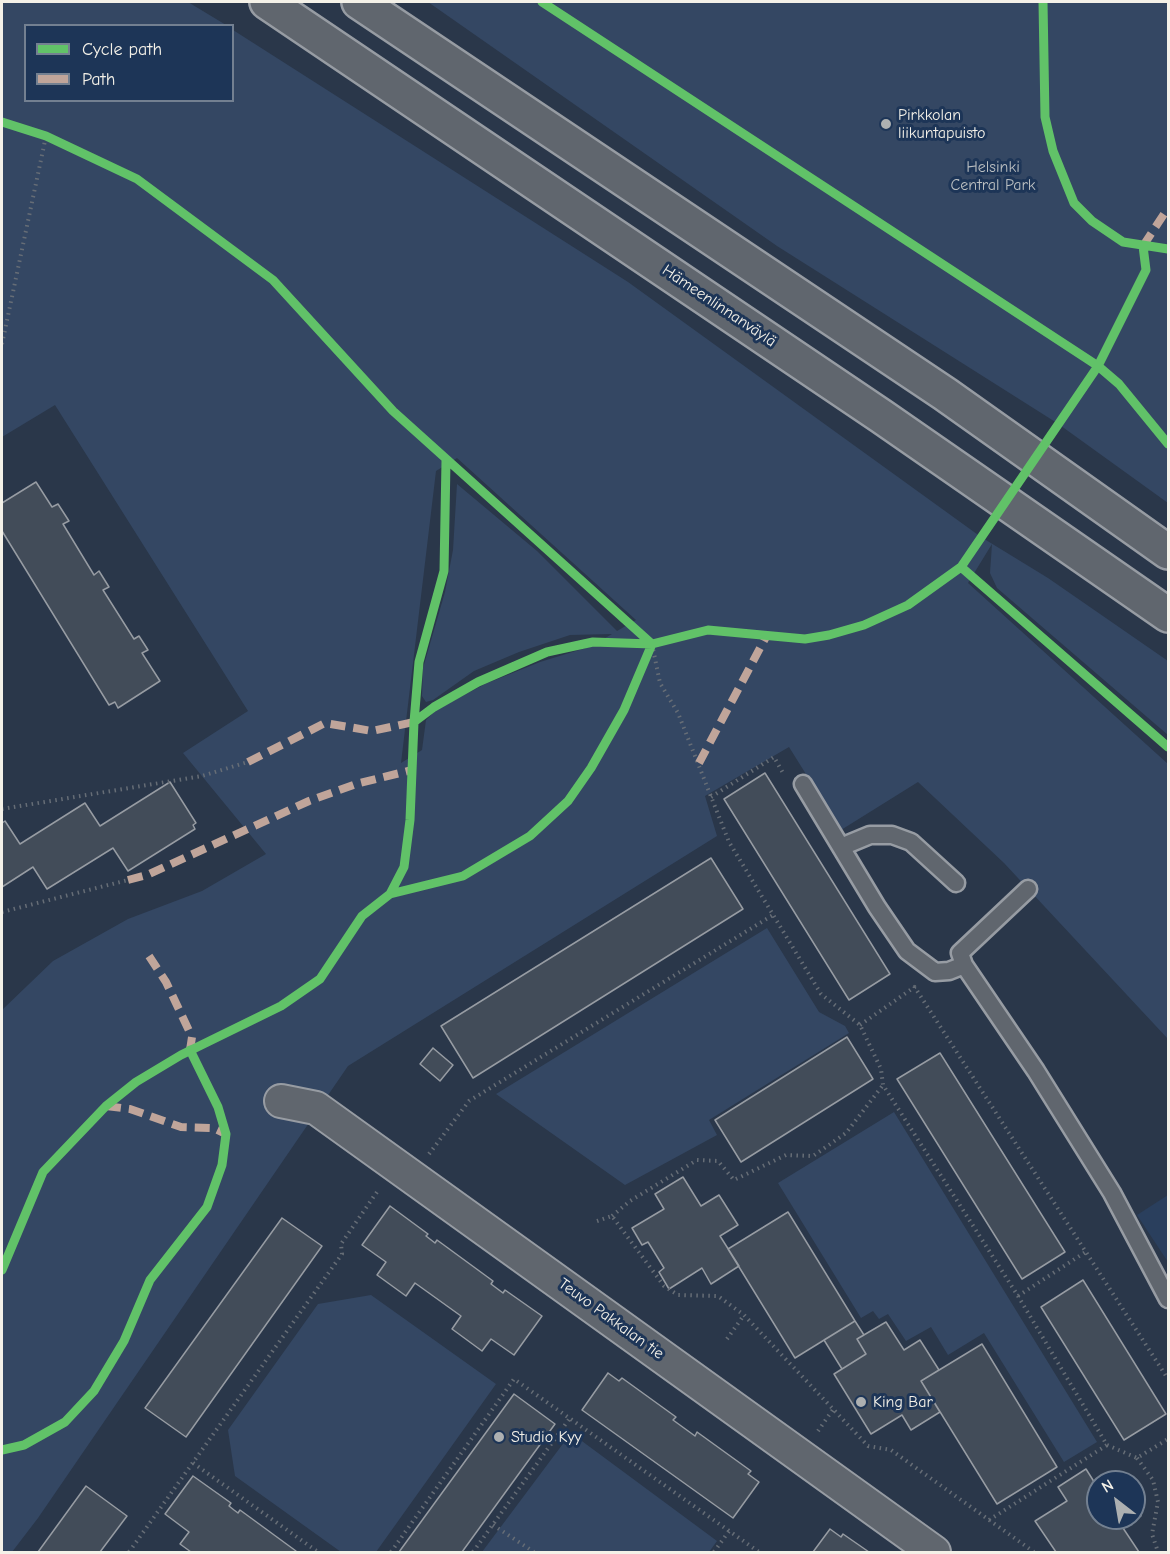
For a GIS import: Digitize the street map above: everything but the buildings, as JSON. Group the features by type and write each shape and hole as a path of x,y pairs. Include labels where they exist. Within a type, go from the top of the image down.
{"highway":[{"name":"Hämeenlinnanväylä","path":"267,2 881,416 1168,615"},
{"path":"359,2 945,394 1168,552"}],"street":[{"name":"Teuvo Pakkalan tie","path":"281,1101 316,1108 934,1552"}],"lane":[{"path":"803,784 877,907 907,951 935,972 950,971 964,965"},
{"path":"841,847 870,835 892,835 911,842 956,883"},
{"path":"1028,889 960,953 964,965 1036,1071 1112,1193 1168,1299"}],"path":[{"path":"34,133 56,141"},
{"path":"2,344 46,136"},
{"path":"642,640 652,644 663,641"},
{"path":"642,666 652,644"},
{"path":"652,644 660,683 678,713 729,842 820,994 860,1025 881,1069 883,1085 1018,1296 1107,1445 1137,1458 1153,1480 1158,1502 1152,1534 1158,1552"},
{"path":"2,809 202,777 248,762"},
{"path":"2,912 128,880"},
{"path":"412,1177 469,1101 773,915"},
{"path":"860,1025 935,972"},
{"path":"914,987 1168,1379"},
{"path":"597,1221 612,1216 630,1201 697,1160 718,1161 734,1180 786,1155 813,1156 846,1133 883,1085"},
{"path":"129,1552 342,1254 340,1244 382,1184"},
{"path":"612,1216 664,1286 678,1295 718,1296 744,1315 868,1446 891,1450 1034,1552"},
{"path":"1018,1296 1087,1251"},
{"path":"727,1339 744,1315"},
{"path":"391,1552 514,1379 759,1552"},
{"path":"473,1552 570,1418"},
{"path":"1137,1458 1168,1439"},
{"path":"990,1520 1107,1445"},
{"path":"193,1463 318,1552"},
{"path":"493,1525 534,1552"},
{"path":"714,1552 729,1531"}],"shaded area":[{"path":"1168,1195 1168,1262 1137,1215"}],"green space":[{"path":"2,2 188,2 224,24 24,24 24,102 234,102 234,31 628,282 981,537 1048,578 1168,661 1168,735 997,588 990,573 992,544 968,583 1168,764 1168,1039 1004,863 918,782 841,830 789,747 705,796 717,836 348,1066 38,1518 12,1552 2,1552 2,1010 53,961 128,919 202,891 266,854 183,753 248,711 55,405 2,437","holes":["457,458 636,620 617,631 537,551 457,484 453,550 445,592 423,668 422,696 426,702 433,700 474,671 519,652 570,635 612,634 592,646 540,662 485,684 436,710 426,720 422,750 401,763 436,471"]},
{"name":"Pirkkolan liikuntapuisto","path":"428,2 1168,2 1168,503 1057,423 777,246"},
{"path":"767,928 819,1012 845,1026 849,1033 709,1120 717,1135 625,1185 496,1094"},
{"path":"894,1112 1097,1442 1064,1462 984,1333 948,1355 931,1327 906,1341 888,1314 879,1319 873,1311 861,1318 778,1183"},
{"path":"371,1295 496,1384 376,1552 341,1552 235,1476 228,1430 318,1304"},
{"path":"571,1433 717,1541 709,1552 482,1552"}],"marked path":[{"path":"1143,246 1168,208"},
{"path":"699,763 767,635"},
{"path":"248,762 325,723 372,731 414,722"},
{"path":"128,880 147,875 309,801 356,784 412,770"},
{"path":"149,956 166,982 192,1037 190,1050"},
{"path":"106,1106 130,1109 181,1127 213,1128 226,1134"}],"cycle path":[{"path":"542,2 1098,366 1119,384 1168,444"},
{"path":"1043,2 1045,117 1053,151 1074,203 1092,221 1123,242 1168,249"},
{"path":"2,122 46,136 137,179 273,280 393,411 652,644 708,630 805,639 829,635 864,625 908,605 961,567 1098,366 1146,270 1143,246"},
{"path":"414,722 419,662 444,571 446,461"},
{"path":"961,567 1168,747"},
{"path":"2,1270 43,1172 106,1106 136,1082 181,1055 281,1006 320,979 362,916 390,894 463,876 530,836 568,801 591,768 624,710 652,644 593,642 547,652 478,682 434,707 414,722 410,820 404,867 390,894"},
{"path":"2,1450 24,1445 65,1422 94,1391 124,1341 150,1280 207,1207 222,1165 226,1134 218,1107 190,1050"}],"place":[{"name":"Pirkkolan liikuntapuisto","path":"886,124"},
{"name":"King Bar","path":"861,1402"},
{"name":"Studio Kyy","path":"499,1437"}],"park label":[{"name":"Helsinki Central Park","path":"993,176"}]}
